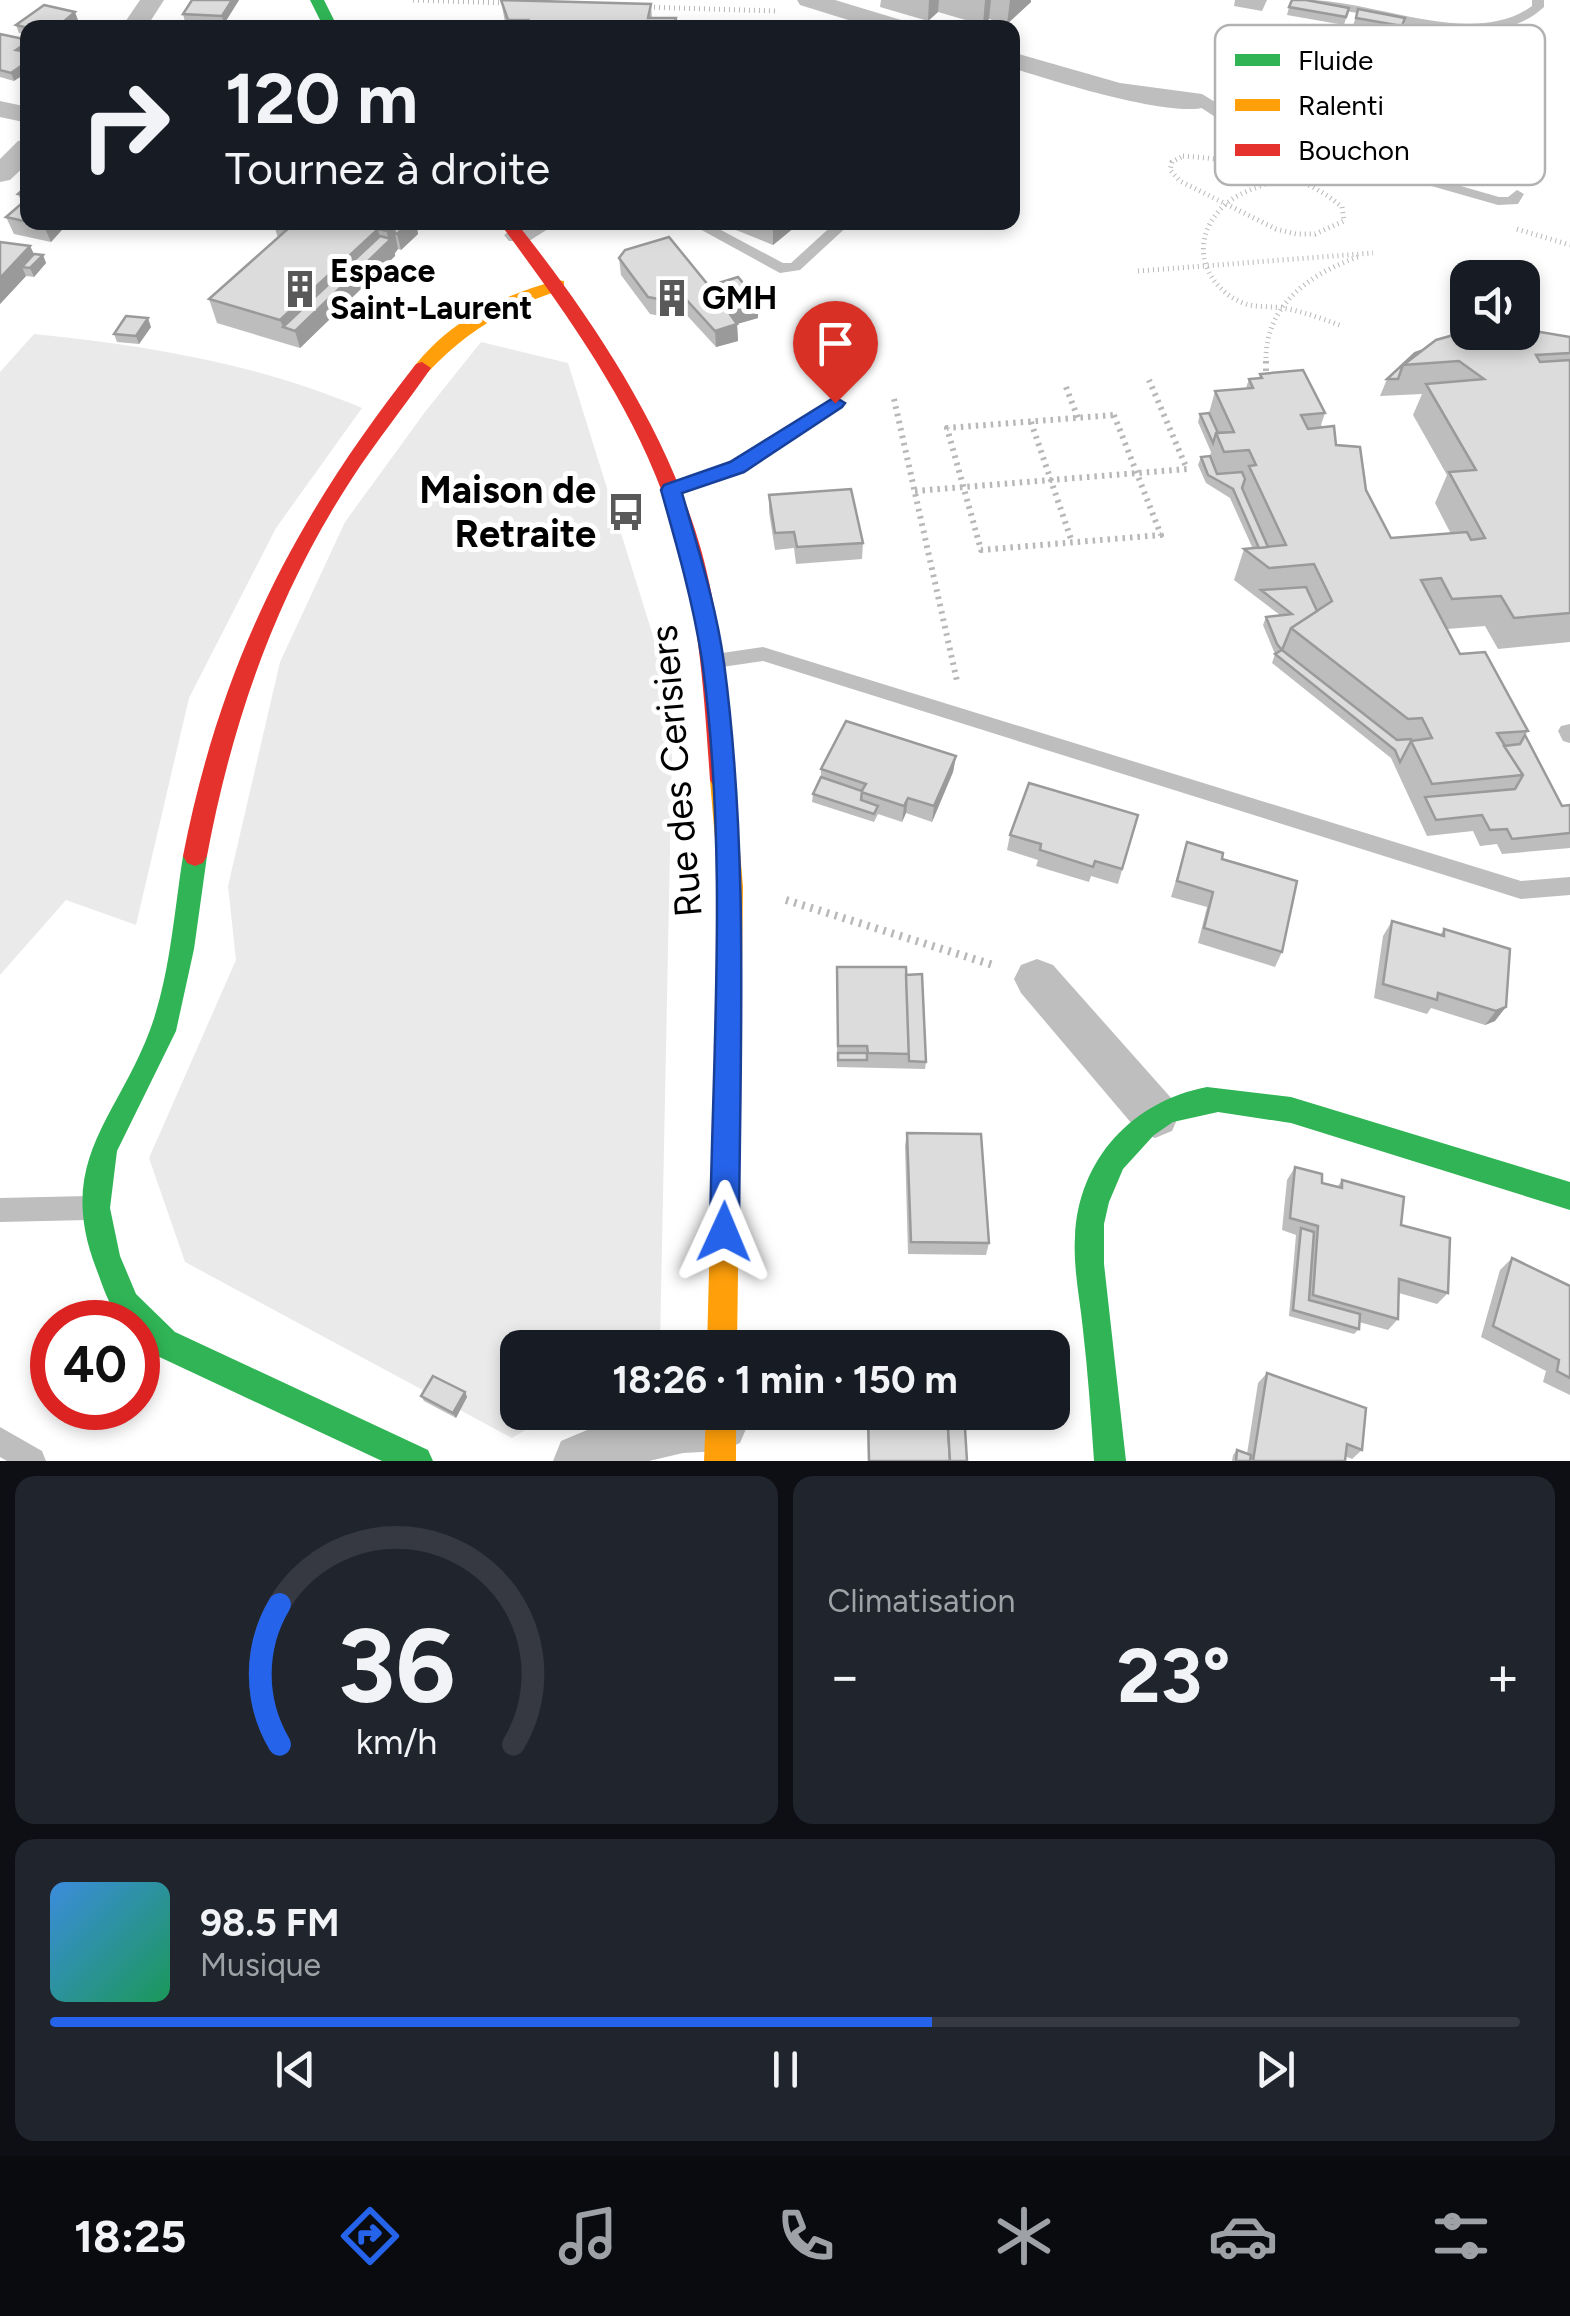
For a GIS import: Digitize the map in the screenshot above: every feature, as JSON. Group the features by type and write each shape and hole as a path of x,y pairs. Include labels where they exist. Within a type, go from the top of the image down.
{"street":[{"path":"799,6 865,20"},
{"path":"1020,62 1117,91 1202,102"},
{"path":"0,174 20,154"},
{"name":"Rue des Cerisiers","path":"526,230 593,336 671,490 694,571 713,661 731,887 722,1330"},
{"path":"418,1461 164,1343 125,1304 106,1256 96,1208 103,1150 163,1031 181,949 202,807 235,694 273,595 330,496 387,411 425,365 464,324 519,297 558,285"},
{"path":"1038,978 1155,1116"},
{"path":"1110,1461 1091,1230 1094,1203 1106,1169 1127,1138 1155,1116 1200,1100 1248,1102 1290,1110 1570,1196"},
{"path":"581,1461 629,1439 683,1422 720,1433"}],"lane":[{"path":"1314,0 1464,25"},
{"path":"1503,25 1530,18 1538,0"},
{"path":"1202,102 1215,111"},
{"path":"1442,185 1498,201 1513,201 1517,194"},
{"path":"709,230 780,268 796,267 836,230"},
{"path":"671,490 737,467 835,403"},
{"path":"713,661 763,654 1521,890 1570,886"},
{"path":"0,1210 96,1208"},
{"path":"0,1441 29,1460"}],"path":[{"path":"413,0 512,3"},
{"path":"631,6 799,6"},
{"path":"1215,159 1184,156 1172,162 1170,170 1180,180 1276,229 1315,234 1344,220 1342,207 1332,196 1303,185"},
{"path":"1268,185 1226,203 1208,224 1200,243 1204,268 1214,284 1242,303 1256,308 1278,307 1342,326"},
{"path":"1138,271 1373,253 1331,265 1278,307 1266,340 1266,372"},
{"path":"915,491 1187,469 1149,380"},
{"path":"1066,387 1078,418"},
{"path":"894,399 966,716"},
{"path":"1114,416 1161,535 981,550 947,428 1078,418 1114,416"},
{"path":"1031,422 1072,542"},
{"path":"731,887 1038,978"}],"shaded area":[{"path":"34,334 118,344 242,368 362,408 276,528 189,698 136,925 66,900 0,975 0,372"},
{"path":"481,342 568,363 659,655 672,753 660,1330 500,1330 500,1430 525,1430 512,1438 185,1262 149,1158 236,960 228,886 280,662 345,522"}],"building":[{"path":"192,0 232,0 222,16 183,14"},
{"path":"501,0 651,4 648,18 676,18 676,20 508,20"},
{"path":"1292,0 1349,8 1346,17 1289,7"},
{"path":"44,5 75,12 66,20 23,20"},
{"path":"1358,9 1405,18 1402,25 1396,25 1356,18"},
{"path":"0,34 20,38 16,50 20,51 20,67 11,73 0,70"},
{"path":"20,205 20,220 6,217"},
{"path":"287,230 377,230 280,320 209,299"},
{"path":"380,236 391,239 295,331 283,327"},
{"path":"669,237 709,286 738,277 758,301 727,310 737,324 715,331 682,295 664,300 648,297 619,258 625,250"},
{"path":"0,242 30,246 0,278"},
{"path":"34,254 43,255 30,268 22,267"},
{"path":"126,316 148,318 136,336 114,334"},
{"path":"1540,332 1570,337 1570,353 1536,355 1540,362 1570,360 1570,613 1514,618 1501,596 1452,599 1441,578 1421,580 1460,654 1485,652 1528,731 1497,733 1523,775 1432,784 1411,741 1432,738 1422,718 1408,719 1291,628 1332,601 1314,564 1269,568 1244,549 1286,545 1249,466 1256,465 1249,450 1224,452 1216,433 1234,432 1215,391 1253,388 1249,379 1262,378 1260,374 1303,370 1325,413 1301,415 1308,429 1334,426 1336,445 1360,447 1366,490 1391,538 1467,532 1471,540 1485,538 1449,472 1476,470 1426,384 1484,379 1459,361 1403,365 1436,340 1450,336 1450,350 1540,350"},
{"path":"1421,351 1403,365 1398,379 1387,379 1415,353"},
{"path":"1209,413 1218,433 1213,443 1200,414"},
{"path":"1210,456 1217,474 1242,472 1242,488 1268,547 1259,548 1233,489 1208,475 1201,457"},
{"path":"851,489 863,543 797,547 794,532 775,533 769,495"},
{"path":"1306,587 1317,611 1291,628 1282,650 1266,617 1292,614 1261,590"},
{"path":"1282,650 1397,740 1411,739 1400,762 1395,750 1275,654"},
{"path":"846,721 956,756 934,806 908,798 904,806 861,792 866,784 821,769"},
{"path":"1525,735 1562,806 1570,805 1570,833 1512,839 1507,829 1490,830 1482,815 1436,820 1425,797 1515,789 1523,775 1504,746 1520,744"},
{"path":"821,777 862,791 861,800 878,806 874,814 813,794"},
{"path":"1029,783 1138,815 1122,869 1095,861 1093,867 1040,850 1041,844 1010,835"},
{"path":"1187,842 1223,853 1222,859 1297,881 1282,952 1204,928 1213,892 1177,881"},
{"path":"1392,921 1444,936 1444,929 1510,949 1506,1007 1496,1011 1438,993 1437,1000 1383,984"},
{"path":"837,967 906,967 910,1054 868,1053 867,1046 838,1046"},
{"path":"922,974 926,1062 909,1061 906,975"},
{"path":"838,1053 867,1053 867,1060 838,1060"},
{"path":"907,1133 981,1134 989,1243 911,1242"},
{"path":"1295,1167 1322,1174 1322,1183 1342,1188 1342,1180 1404,1197 1401,1225 1450,1238 1448,1293 1399,1279 1398,1319 1313,1295 1318,1226 1290,1218"},
{"path":"1301,1228 1314,1232 1309,1300 1360,1314 1359,1329 1293,1310"},
{"path":"1512,1258 1570,1286 1570,1378 1557,1371 1559,1360 1493,1326"},
{"path":"1267,1373 1366,1408 1362,1450 1347,1444 1345,1461 1253,1461"},
{"path":"433,1376 465,1392 453,1413 421,1396"},
{"path":"868,1430 948,1430 950,1461 869,1461"},
{"path":"948,1430 965,1430 967,1461 950,1461"},
{"path":"1237,1450 1251,1455 1250,1461 1236,1461"}],"traffic: fast":[{"path":"317,0 327,20"},
{"path":"195,856 163,1031 103,1150 96,1208 106,1256 125,1304 164,1343 417,1461"},
{"path":"1110,1461 1090,1264 1090,1224 1094,1202 1113,1160 1128,1141 1163,1113 1207,1100 1291,1110 1570,1196"}],"traffic: slow":[{"path":"422,368 453,337 483,315 558,285"},
{"path":"722,780 731,887 722,1330"},
{"path":"720,1461 721,1430"}],"traffic: jam":[{"path":"513,230 598,349 637,417 683,522 701,594 722,780"},
{"path":"195,856 226,723 248,659 276,597 342,478 422,368"}],"place":[{"name":"Espace Saint-Laurent","path":"300,289"},
{"name":"GMH","path":"672,298"},
{"name":"Maison de Retraite","path":"626,512"}],"route":[{"path":"724,1232 731,887 713,661 694,571 671,490 737,467 835,403"}]}
